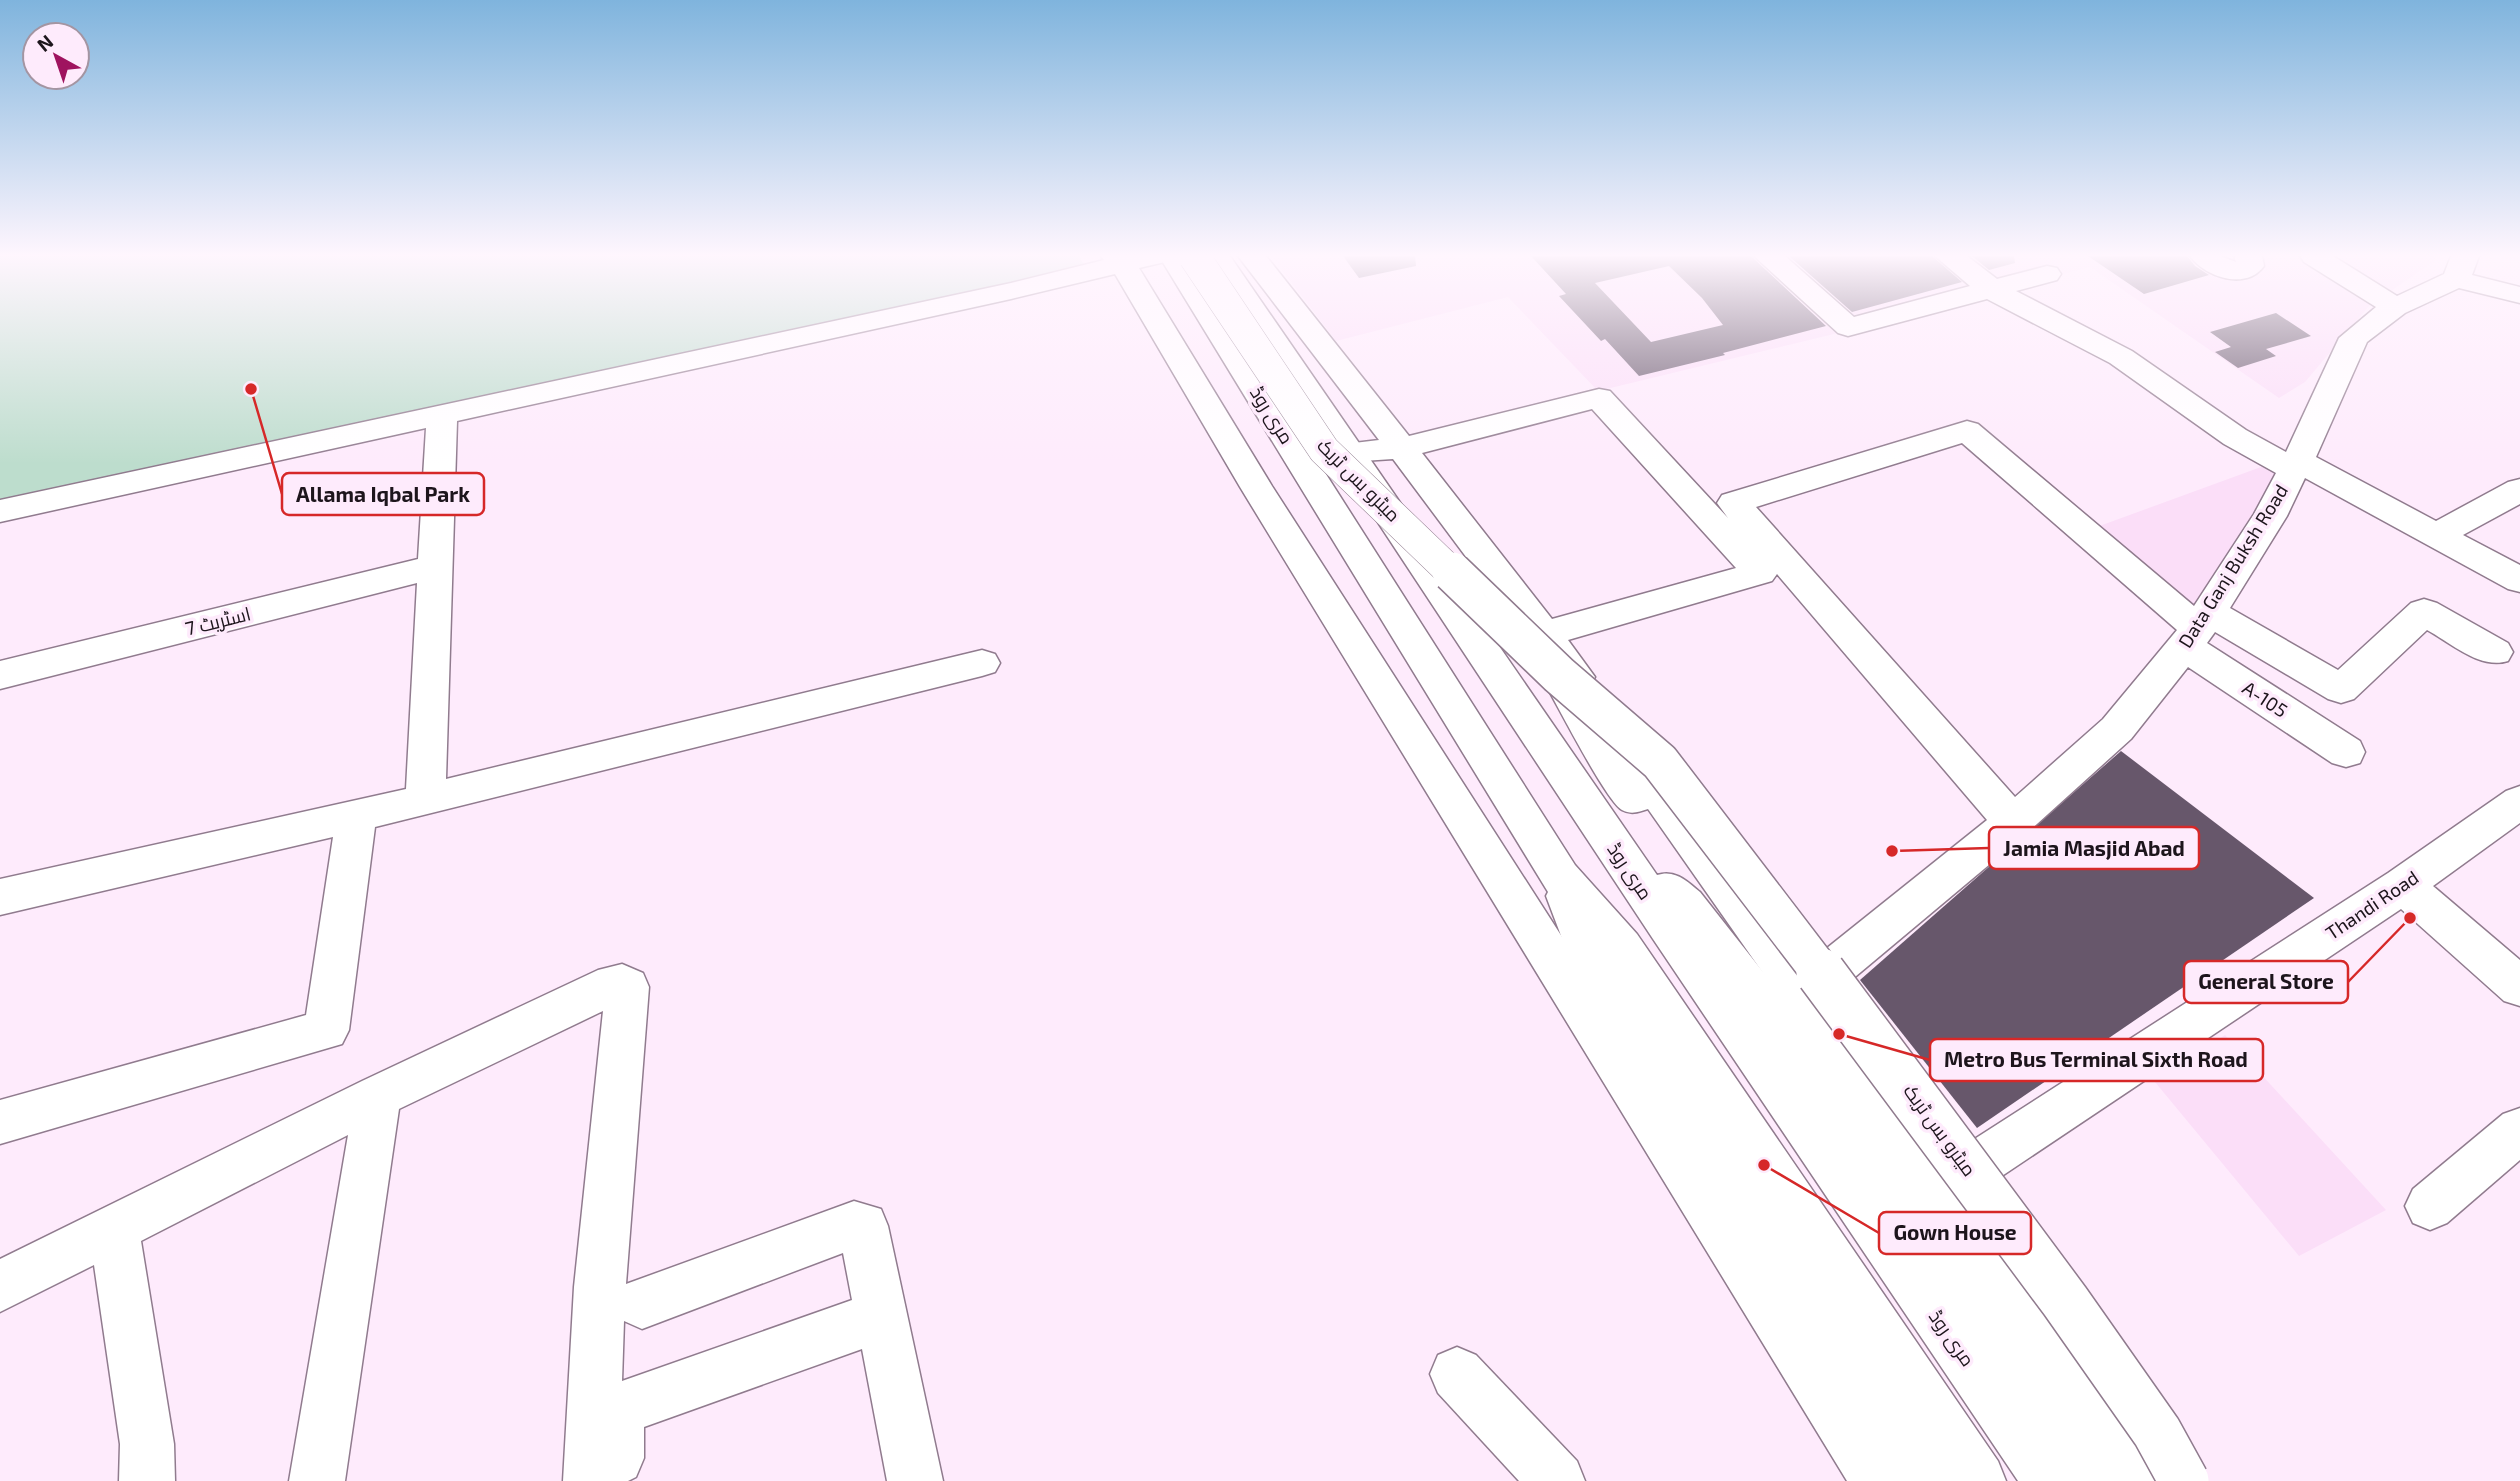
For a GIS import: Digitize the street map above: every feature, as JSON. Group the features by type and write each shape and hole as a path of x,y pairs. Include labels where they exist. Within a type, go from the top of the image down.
{"street":[{"path":"0,510 854,325"},
{"path":"1167,325 1256,487 1883,1478"},
{"name":"مری روڈ","path":"1216,325 1560,877 1622,947 1978,1481"},
{"name":"میٹرو بس ٹریک","path":"1240,325 1324,450 1552,654 1660,762 1881,1051 2066,1301 2157,1432 2184,1481"},
{"name":"مری روڈ","path":"1263,325 1609,840 2051,1481"},
{"path":"1306,325 1402,448 1802,993 2152,1481"},
{"path":"2063,325 2121,357 2235,437 2437,535 2520,580"},
{"name":"Data Ganj Buksh Road","path":"1802,993 2013,822 2117,729 2197,629 2270,516 2354,338 2371,325"},
{"path":"1348,452 1402,448 1599,398 1760,573 1552,654"},
{"path":"425,800 442,415"},
{"path":"2013,822 1734,503 1967,431 2197,629 2341,689 2424,612 2495,652"},
{"path":"2437,535 2520,490"},
{"name":"اسٹریٹ 7","path":"0,675 435,567"},
{"name":"A-105","path":"2197,629 2346,752"},
{"name":"میٹرو بس ٹریک","path":"1552,654 1614,770 2110,1454 2134,1481"},
{"path":"0,897 425,800 982,663"},
{"name":"Thandi Road","path":"1940,1189 2403,885 2520,802"},
{"path":"0,1122 326,1030 357,815"},
{"path":"1609,840 1685,905 1806,1062 2106,1481"},
{"path":"1560,877 1592,965 1883,1478"},
{"path":"2403,885 2520,987"},
{"path":"0,1286 378,1096 614,984 622,983 627,987 600,1287 591,1481"},
{"path":"317,1481 378,1096"},
{"path":"2430,1206 2520,1130"},
{"path":"642,1303 853,1225 863,1226 915,1481"},
{"path":"114,1228 147,1444 147,1481"},
{"path":"618,1481 615,1423 618,1413 627,1406 881,1316"},
{"path":"1457,1374 1557,1481"}],"shaded area":[{"path":"1324,325 1398,325 1336,341"},
{"path":"1535,325 1868,325 1834,334 1598,391"},
{"path":"2174,325 2353,325 2305,382 2279,398"},
{"path":"2272,463 2279,470 2258,515 2193,614 2094,528"},
{"path":"2225,1035 2386,1210 2299,1256 2155,1082"}],"green space":[{"path":"0,325 845,325 0,510"}],"building":[{"path":"1586,325 1635,325 1651,342 1723,325 1826,326 1639,376 1605,339 1601,341"},
{"path":"2234,325 2294,325 2311,336 2266,349 2276,356 2238,368 2215,352 2231,347 2210,332"},
{"path":"2121,751 2314,898 1977,1128 1860,980"}],"place":[{"name":"Allama Iqbal Park","path":"251,389"},
{"name":"Jamia Masjid Abad","path":"1892,851"},
{"name":"General Store","path":"2410,918"},
{"name":"Metro Bus Terminal Sixth Road","path":"1839,1034"},
{"name":"Gown House","path":"1764,1165"}]}
